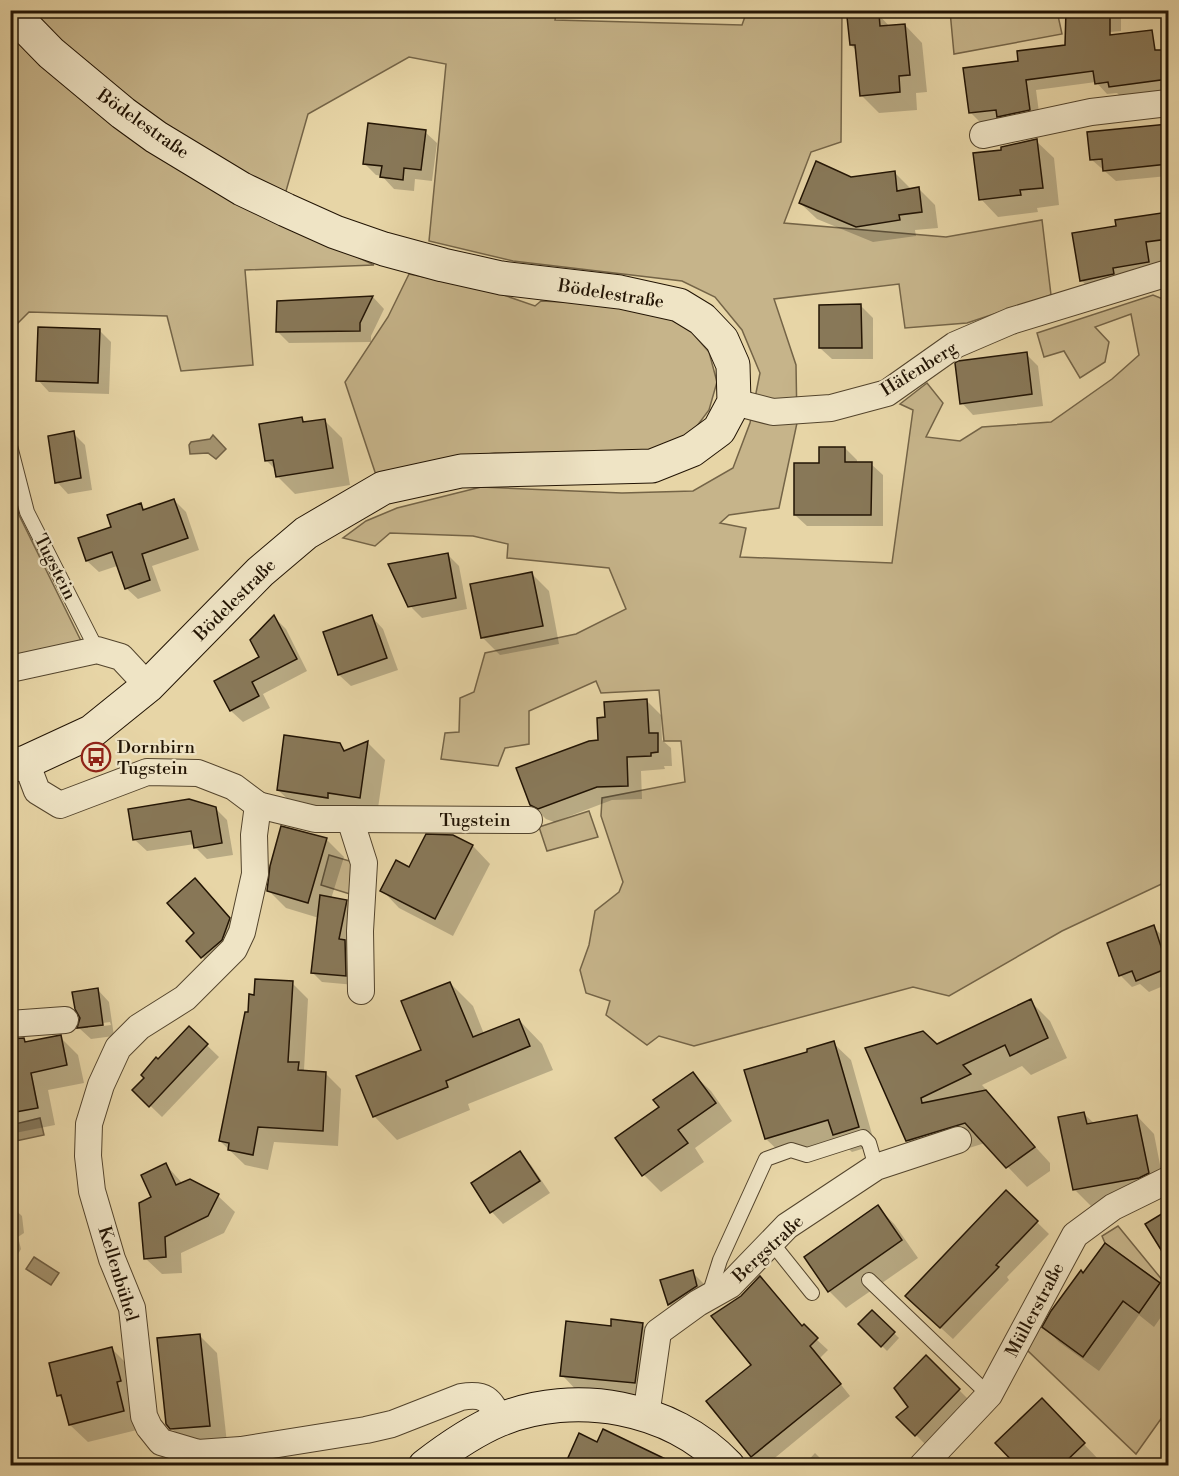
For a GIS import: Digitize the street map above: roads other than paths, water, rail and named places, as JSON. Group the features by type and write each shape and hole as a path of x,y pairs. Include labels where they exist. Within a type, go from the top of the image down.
{"main road":[{"name":"Bödelestraße","path":"10,11 51,53 84,82 156,137 242,189 335,232 384,249 501,278 620,292 679,305 702,319 722,340 733,365 734,402 719,430 692,450 652,466 461,471 384,488 306,533 260,572 148,686 91,732 18,764"},
{"path":"425,1466 487,1425 541,1408 572,1405 611,1407 646,1416 690,1436 706,1446 728,1466"}],"street":[{"path":"984,135 1091,112 1168,103"},
{"name":"Häfenberg","path":"734,402 773,412 831,408 887,393 955,345 1011,321 1168,273"},
{"path":"10,669 97,650 121,657 148,686"},
{"name":"Tugstein","path":"18,764 37,791 60,805 147,772 198,773 234,787 258,805 315,819 529,820"},
{"name":"Kellenbühel","path":"258,805 254,835 255,874 248,914 234,949 185,998 139,1028 118,1048 101,1084 88,1124 88,1156 92,1191 112,1259 132,1308 144,1416 149,1428 161,1442 198,1453 241,1450 366,1431 472,1395 484,1396 493,1404 500,1420"},
{"path":"350,819 364,863 360,931 361,991"},
{"path":"10,1024 64,1020"},
{"name":"Bergstraße","path":"646,1416 658,1332 730,1285 788,1226 876,1167 958,1140"},
{"name":"Müllerstraße","path":"922,1466 989,1395 1075,1235 1113,1207 1168,1180"}],"lane":[{"name":"Tugstein","path":"10,447 27,512 97,650"},
{"path":"709,1297 720,1260 766,1159 791,1150 807,1155 863,1137 869,1143 876,1167"},
{"path":"772,1243 812,1293"},
{"path":"869,1280 989,1395"}],"place":[{"name":"Dornbirn Tugstein","path":"96,757"}]}
